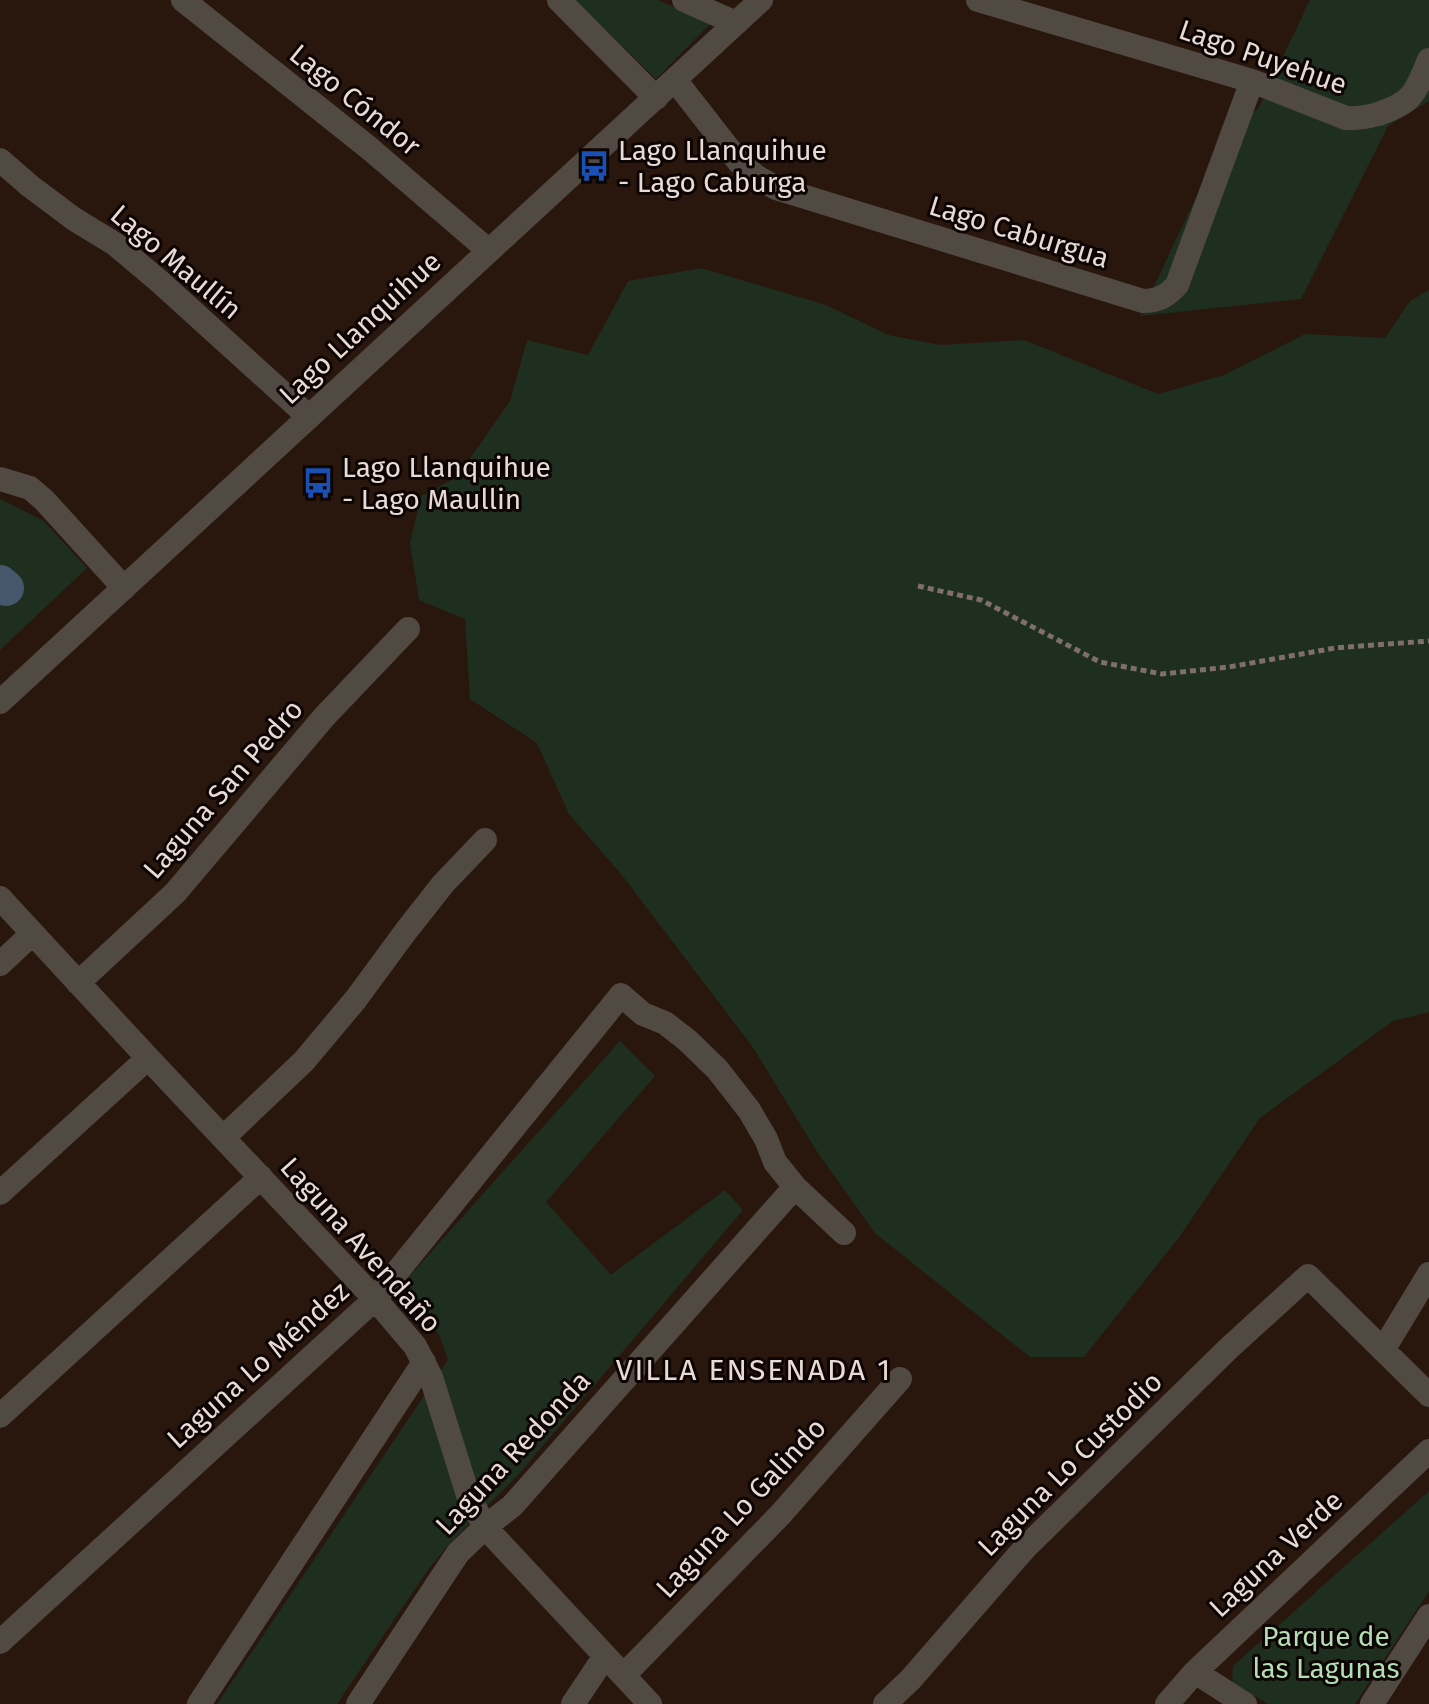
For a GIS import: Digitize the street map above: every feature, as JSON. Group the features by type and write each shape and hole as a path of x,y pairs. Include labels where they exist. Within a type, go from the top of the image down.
{"street":[{"name":"Lago Cóndor","path":"183,0 369,148 488,250"},
{"path":"559,0 656,98"},
{"path":"684,0 736,23"},
{"name":"Lago Llanquihue","path":"0,702 761,0"},
{"name":"Lago Puyehue","path":"978,0 1252,81 1346,118 1369,117 1401,106 1423,91"},
{"path":"1423,91 1429,60"},
{"name":"Lago Caburgua","path":"675,80 739,162 776,188 1143,301 1163,297 1177,285 1252,81"},
{"name":"Lago Maullín","path":"0,160 74,219 115,244 309,417"},
{"path":"0,479 30,488 44,500 124,588"},
{"name":"Laguna San Pedro","path":"78,983 175,893 324,717 408,629"},
{"path":"223,1138 304,1061 356,999 443,884 485,840"},
{"name":"Laguna Avendaño","path":"0,898 375,1299 415,1346 431,1377 468,1495 485,1527 650,1704"},
{"path":"0,964 32,934"},
{"name":"Laguna Lo Méndez","path":"0,1642 375,1299 621,995 643,1014 665,1023 717,1069 749,1110 775,1162 795,1187"},
{"path":"0,1193 148,1058"},
{"path":"0,1416 261,1177"},
{"path":"795,1187 844,1233"},
{"name":"Laguna Redonda","path":"358,1704 458,1553 512,1506 795,1187"},
{"path":"1429,1274 1383,1350 1429,1395"},
{"name":"Laguna Lo Custodio","path":"885,1704 911,1679 1025,1548 1228,1349 1308,1276 1383,1350"},
{"path":"199,1704 424,1362"},
{"name":"Laguna Lo Galindo","path":"624,1675 780,1515 900,1379"},
{"name":"Laguna Verde","path":"1167,1704 1195,1672 1429,1451"},
{"path":"1372,1704 1429,1616"},
{"path":"573,1704 605,1656"},
{"path":"1195,1672 1245,1704"}],"path":[{"path":"918,586 981,600 1100,662 1162,674 1229,667 1335,648 1429,641"}],"green space":[{"path":"575,0 658,0 711,23 656,79"},
{"path":"1310,0 1429,0 1429,101 1388,126 1301,299 1140,316 1229,127 1258,109"},
{"path":"701,268 826,305 888,335 941,345 1024,340 1158,394 1224,375 1305,334 1385,338 1410,301 1429,290 1429,1012 1393,1021 1260,1118 1180,1236 1084,1357 1030,1357 875,1233 816,1150 752,1046 621,874 569,814 537,743 470,699 465,619 419,600 410,543 421,496 457,477 510,401 527,340 588,355 628,281"},
{"path":"0,499 44,521 87,568 0,650"},
{"path":"620,1041 655,1076 546,1202 611,1275 725,1190 743,1210 518,1475 430,1567 337,1704 217,1704 448,1360 439,1334 397,1290"},
{"name":"Parque de las Lagunas","path":"1429,1491 1429,1591 1355,1704 1268,1704 1232,1682 1233,1666"}],"waterway":[{"path":"0,583 6,588"}],"place":[{"name":"Lago Llanquihue - Lago Caburga","path":"594,166"},
{"name":"Lago Llanquihue - Lago Maullin","path":"318,483"}],"district":[{"name":"VILLA ENSENADA 1","path":"754,1370"}]}
